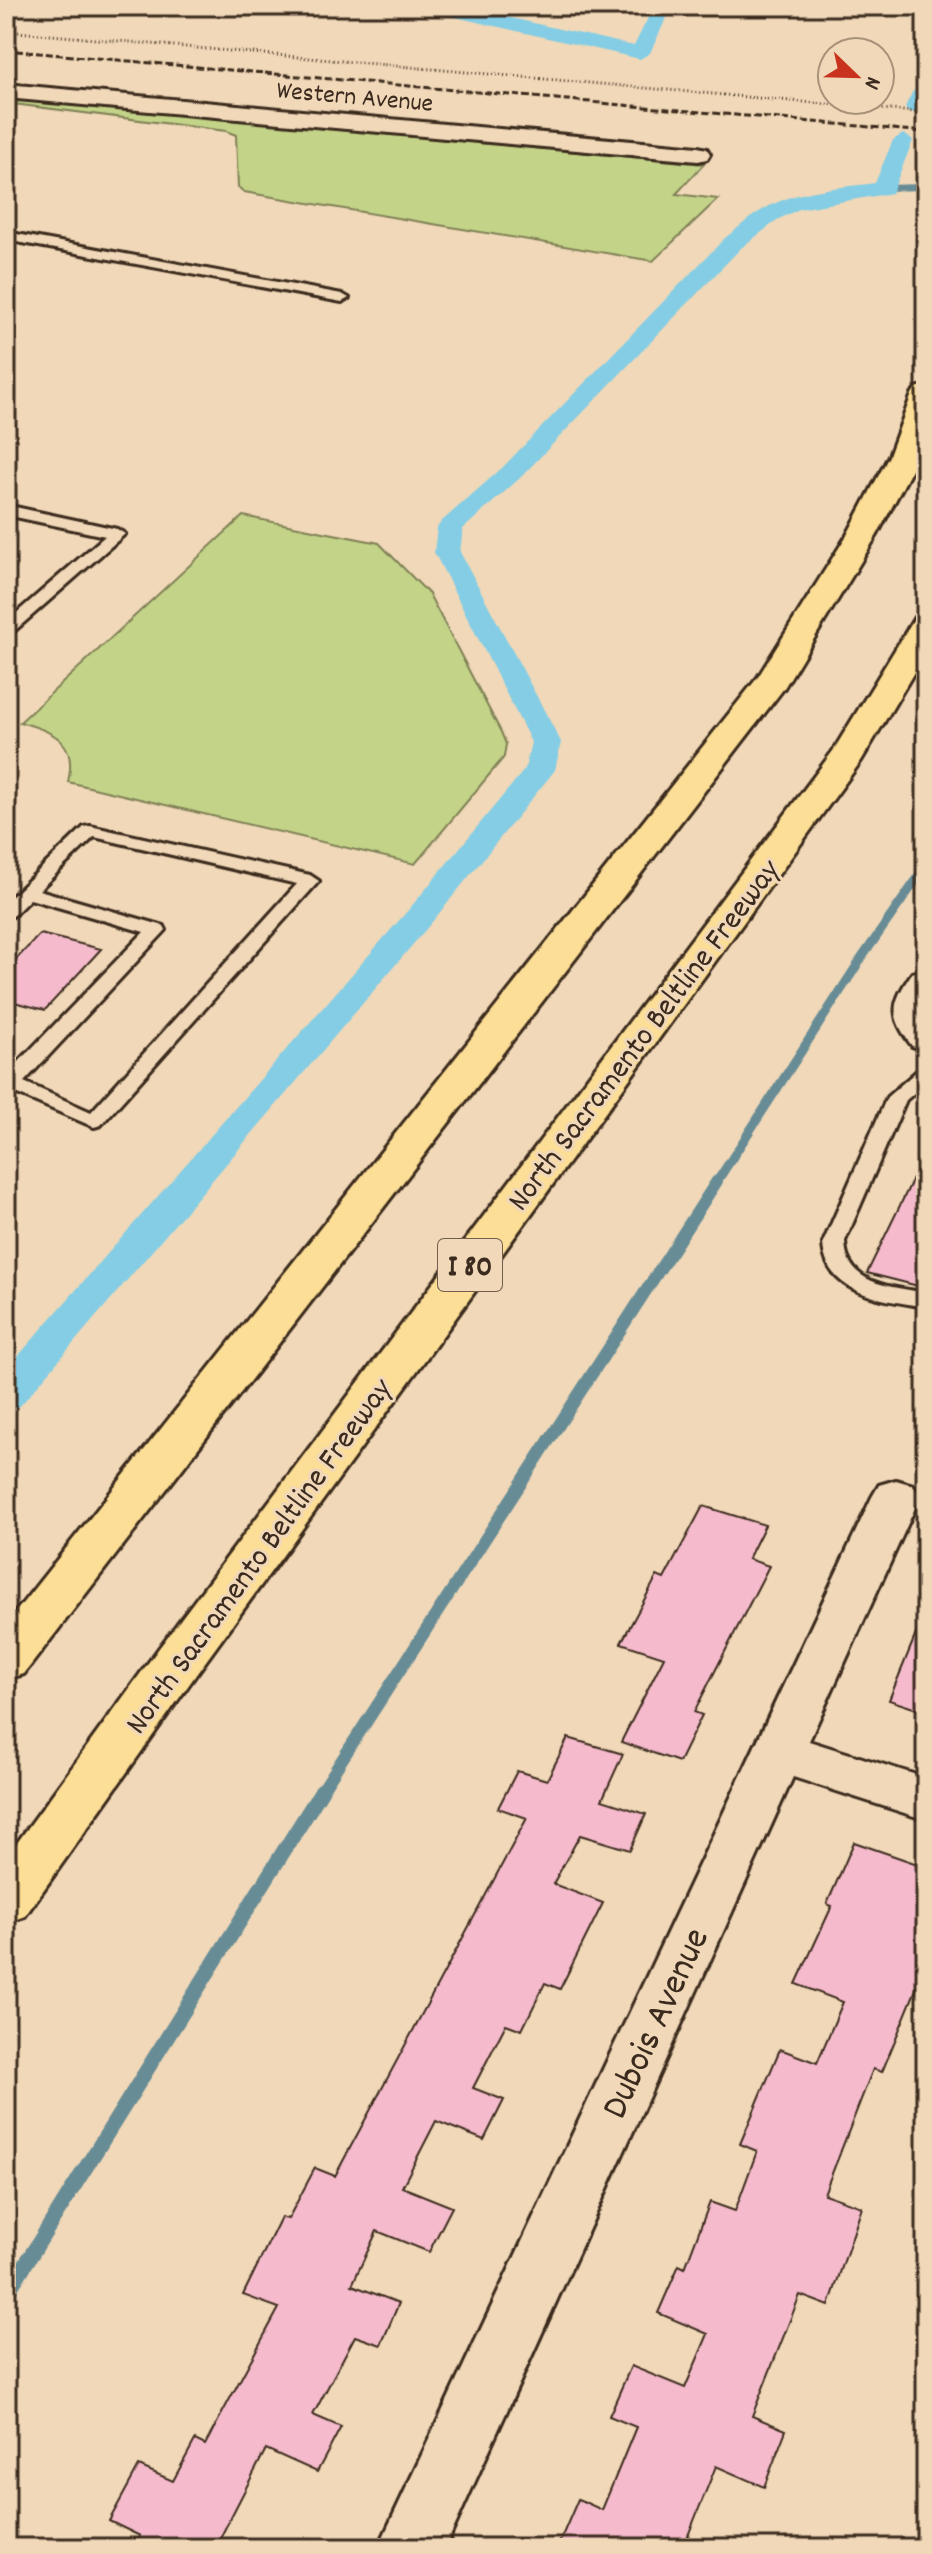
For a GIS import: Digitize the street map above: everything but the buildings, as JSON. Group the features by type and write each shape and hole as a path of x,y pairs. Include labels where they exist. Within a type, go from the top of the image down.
{"highway":[{"path":"6,1660 772,681 869,522 904,456 926,394"},
{"name":"North Sacramento Beltline Freeway","path":"6,1900 186,1649 849,754 926,624"}],"street":[{"name":"Western Avenue","path":"6,91 698,154"},
{"path":"926,981 914,1001 913,1015 926,1038"},
{"name":"Dubois Avenue","path":"411,2548 896,1497"},
{"path":"778,1752 926,1799"}],"lane":[{"path":"6,236 342,298"},
{"path":"6,510 117,534 6,630"},
{"path":"6,912 26,892 90,831 310,881 94,1121 9,1082 157,930 26,892"},
{"path":"926,1073 897,1097 834,1241 836,1262 851,1279 871,1288 926,1300"}],"path":[{"path":"6,31 926,113"}],"green space":[{"path":"6,98 704,164 676,194 718,199 653,261 244,192 238,187 236,135 226,131 6,103"},
{"path":"243,516 379,543 429,594 501,732 506,744 504,757 415,864 68,782 70,757 60,740 20,722"}],"waterway":[{"path":"433,6 640,53 663,6"},
{"path":"857,6 926,12"},
{"path":"915,107 920,95"},
{"path":"6,1396 421,915 540,770 546,742 447,552 450,528 511,473 733,243 771,214 791,204 817,197 884,188 903,140"},
{"path":"884,188 926,187"},
{"path":"716,1183 863,956 926,866"},
{"path":"321,1792 717,1181"},
{"path":"6,2295 322,1790"}],"railway":[{"path":"6,50 926,132"}]}
